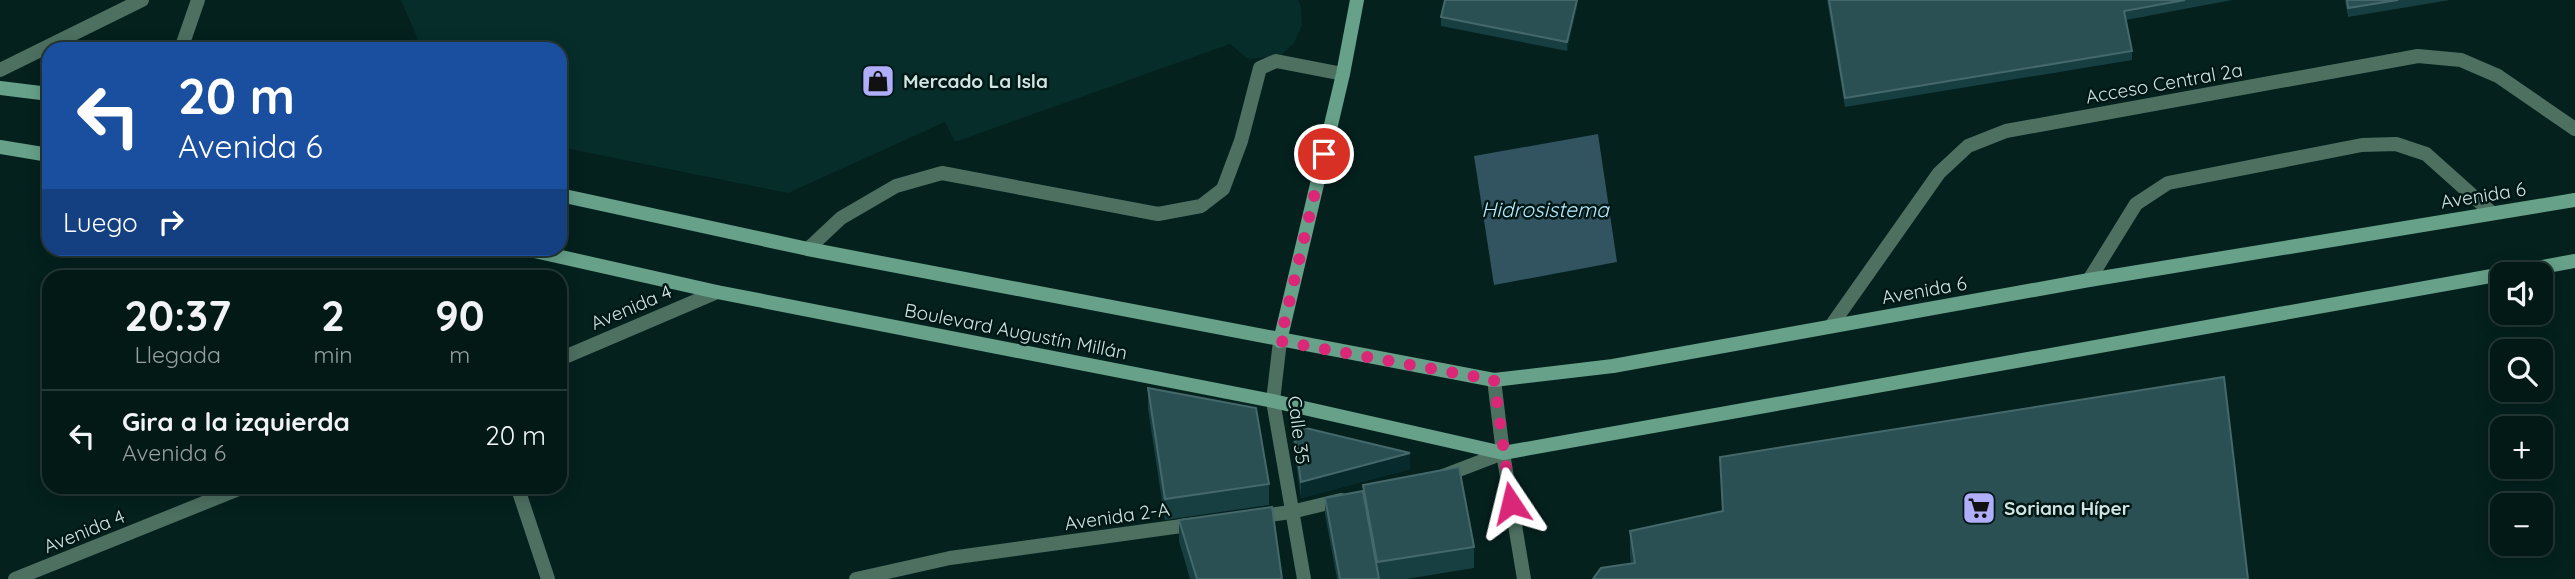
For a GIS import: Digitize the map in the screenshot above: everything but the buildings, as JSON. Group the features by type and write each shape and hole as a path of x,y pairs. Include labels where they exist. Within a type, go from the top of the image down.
{"street":[{"path":"57,42 142,0"},
{"path":"183,42 198,0"},
{"name":"Calle 35","path":"1304,579 1273,401 1280,341 1343,74 1357,0"},
{"path":"0,70 42,49"},
{"name":"Acceso Central 2a","path":"1831,326 1939,173 1968,146 2006,131 2418,56 2461,60 2498,76 2575,129"},
{"path":"808,249 841,218 896,186 942,173 1158,214 1200,206 1223,189 1241,141 1260,68 1276,61 1343,74"},
{"path":"0,88 42,93"},
{"path":"2089,280 2136,204 2168,183 2362,145 2396,144 2426,154 2493,213"},
{"path":"0,147 42,154"},
{"path":"567,197 808,249 1280,341"},
{"name":"Avenida 6","path":"1280,341 1494,380 1613,366 2089,280 2575,200"},
{"name":"Boulevard Augustín Millán","path":"557,256 717,292 1273,401 1503,453"},
{"path":"1430,479 1455,473 1503,453 2575,261"},
{"name":"Avenida 4","path":"567,356 717,292"},
{"path":"1494,380 1524,579"},
{"name":"Avenida 4","path":"15,579 226,494"},
{"path":"520,494 548,579"},
{"path":"1237,519 1291,512 1354,497"},
{"name":"Avenida 2-A","path":"856,579 950,558 1209,523"}],"shaded area":[{"name":"Mercado La Isla","path":"401,0 1298,0 1302,25 1294,43 1280,56 1248,59 1230,44 955,142 945,122 788,193 567,148 567,42 419,42"}],"water":[{"name":"Hidrosistema","path":"1598,134 1617,262 1494,285 1474,156"}],"place":[{"name":"Mercado La Isla","path":"878,81"},
{"name":"Soriana Híper","path":"1979,508"}],"route":[{"path":"1324,154 1280,341 1494,380 1511,503"}]}
